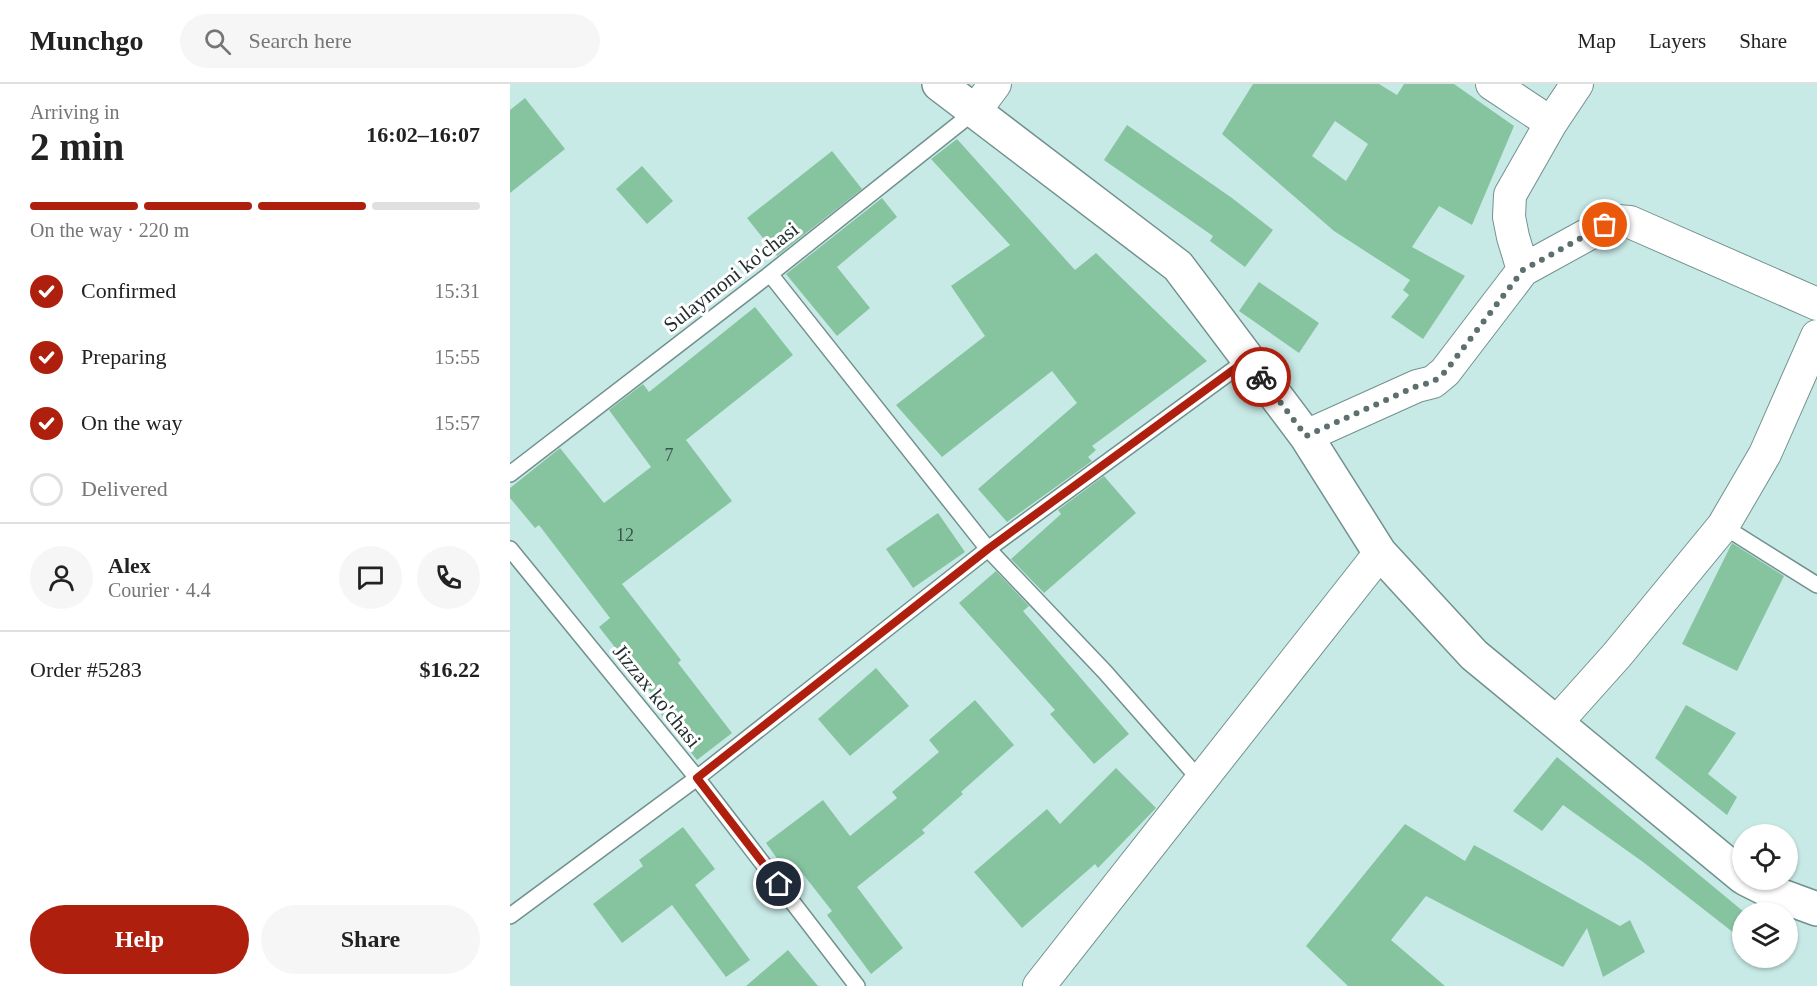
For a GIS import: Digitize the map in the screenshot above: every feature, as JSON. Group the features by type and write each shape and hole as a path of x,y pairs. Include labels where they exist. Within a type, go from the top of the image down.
{"street":[{"path":"939,84 1178,266 1306,436 1380,553 1474,655 1732,867"},
{"path":"975,111 995,84"},
{"path":"1492,84 1551,123"},
{"path":"1523,270 1509,217 1510,195 1551,123 1577,84"},
{"path":"1306,436 1417,386 1433,382 1445,372 1523,270 1605,225 1617,221 1630,222 1817,304"},
{"path":"1557,722 1617,655 1723,526 1765,454 1817,336"},
{"path":"1039,986 1380,553"},
{"path":"1768,890 1817,909"}],"lane":[{"name":"Sulaymoni ko'chasi","path":"510,474 770,274 975,111"},
{"path":"770,274 988,549 1105,672 1202,781"},
{"path":"510,916 697,778 988,549 1248,359"},
{"path":"1723,526 1817,585"},
{"name":"Jizzax ko'chasi","path":"510,549 697,778 857,986"}],"building":[{"path":"1253,84 1379,84 1397,95 1404,84 1454,84 1514,126 1472,225 1439,206 1412,247 1465,276 1423,339 1391,317 1409,295 1403,290 1410,280 1334,231 1222,134","holes":["1335,121 1368,144 1346,181 1312,156"]},
{"path":"525,98 565,149 510,193 510,110"},
{"path":"1127,125 1232,198 1273,230 1245,267 1210,241 1213,236 1104,160"},
{"path":"957,139 1075,270 1096,253 1207,361 1092,446 1096,450 1088,457 1092,461 1007,522 978,489 1077,403 1052,371 942,457 896,405 985,336 951,286 1010,245 931,159"},
{"path":"832,151 862,189 777,256 747,218"},
{"path":"642,166 673,201 647,224 616,189"},
{"path":"882,198 897,217 837,267 870,308 837,336 786,274"},
{"path":"1259,282 1319,323 1299,353 1239,311"},
{"path":"755,307 793,355 686,440 732,501 622,584 681,660 678,663 732,733 697,760 650,700 654,697 599,627 610,618 539,525 535,528 510,498 510,488 560,448 604,503 651,467 609,410 643,384 649,392"},
{"path":"1104,476 1136,513 1044,593 1011,559 1061,514 1058,510"},
{"path":"938,513 965,552 913,588 886,549"},
{"path":"1732,543 1784,576 1737,671 1682,644"},
{"path":"996,571 1029,606 1023,611 1129,734 1094,764 1050,714 1055,710 959,603"},
{"path":"876,668 909,706 850,756 818,719"},
{"path":"975,700 1014,745 922,830 925,833 857,887 903,948 871,974 827,915 832,911 795,864 786,871 766,843 823,800 850,836 897,798 892,792 939,752 929,740"},
{"path":"1686,705 1736,733 1708,774 1737,797 1727,815 1655,758"},
{"path":"1557,757 1732,902 1732,931 1643,862 1563,805 1542,831 1513,811"},
{"path":"1116,768 1156,808 1098,868 1095,864 1022,928 974,872 1047,809 1060,824"},
{"path":"1405,824 1465,861 1474,845 1620,926 1630,920 1645,952 1603,977 1587,928 1563,967 1426,896 1391,940 1445,986 1348,986 1306,946"},
{"path":"683,827 715,869 695,885 750,960 726,977 672,905 622,943 593,904 643,866 639,860"},
{"path":"788,950 818,986 746,986"}],"way so far":[{"path":"1261,377 1306,436 1417,386 1433,382 1445,372 1523,270 1605,225"}],"route":[{"path":"779,884 697,778 988,549 1248,359 1261,377"}]}
